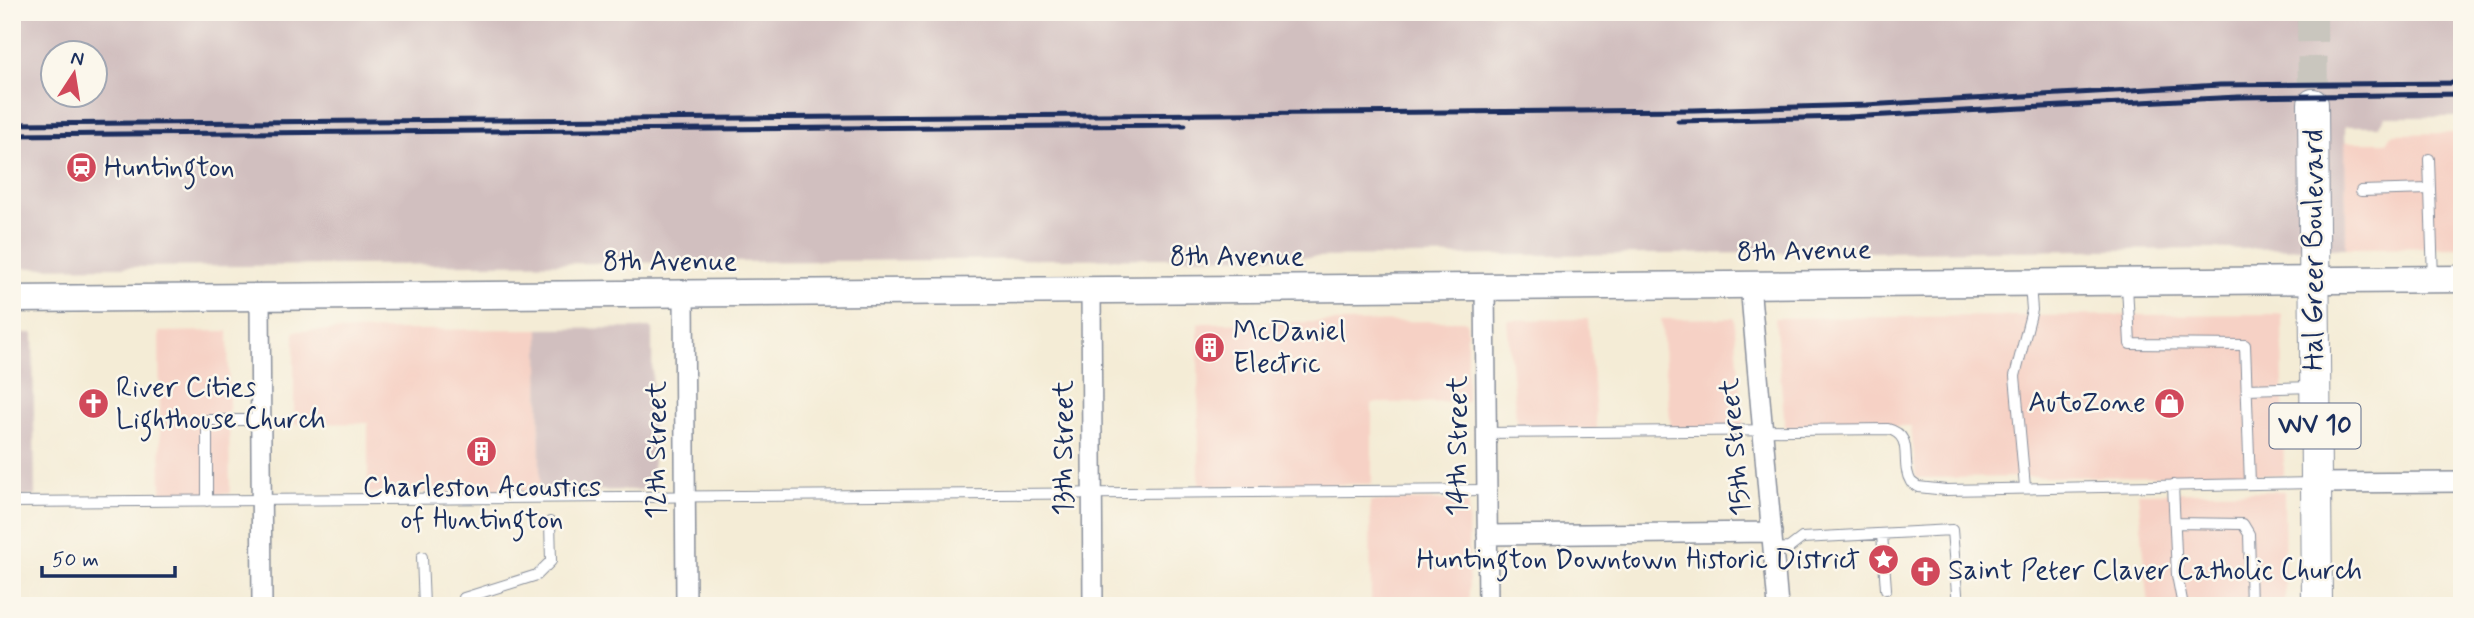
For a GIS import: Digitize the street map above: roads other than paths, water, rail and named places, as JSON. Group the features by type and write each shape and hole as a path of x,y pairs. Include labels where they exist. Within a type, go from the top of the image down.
{"main road":[{"name":"Hal Greer Boulevard","path":"2313,104 2317,606"},
{"name":"8th Avenue","path":"12,299 2462,279"}],"street":[{"name":"15th Street","path":"1750,284 1779,606"},
{"name":"14th Street","path":"1485,286 1488,606"},
{"name":"13th Street","path":"1091,289 1093,606"},
{"name":"12th Street","path":"684,293 686,606"},
{"path":"260,297 262,606"},
{"path":"2316,483 2462,482"},
{"path":"1487,535 1773,541"}],"lane":[{"path":"2429,159 2433,279"},
{"path":"2361,191 2430,189"},
{"path":"2025,487 2015,376 2032,310 2030,281"},
{"path":"2127,281 2130,344 2245,345 2250,484"},
{"path":"2247,389 2315,387"},
{"path":"207,500 207,420 261,420"},
{"path":"1487,433 1888,429 1897,431 1903,438 1908,477 1918,486 1946,490 2316,483"},
{"path":"2173,485 2177,575 2183,606"},
{"path":"12,502 1488,490"},
{"path":"464,606 464,598 537,575 551,561 550,522"},
{"path":"2175,523 2243,524 2249,534 2251,606"},
{"path":"1773,541 1789,548 1802,538 1952,530 1958,606"},
{"path":"1882,534 1886,589"},
{"path":"422,557 424,606"}],"tunnel":[{"path":"2312,12 2313,104"}],"railway":[{"path":"12,124 1693,110 1866,105 2220,85 2462,83"},
{"path":"1678,121 1848,117 2238,97 2462,94"},
{"path":"12,135 1185,125"}],"place":[{"name":"Huntington","path":"81,168"},
{"name":"McDaniel Electric","path":"1210,348"},
{"name":"AutoZone","path":"2169,403"},
{"name":"River Cities Lighthouse Church","path":"93,404"},
{"name":"Charleston Acoustics of Huntington","path":"482,451"},
{"name":"Huntington Downtown Historic District","path":"1883,560"},
{"name":"Saint Peter Claver Catholic Church","path":"1925,571"}]}
